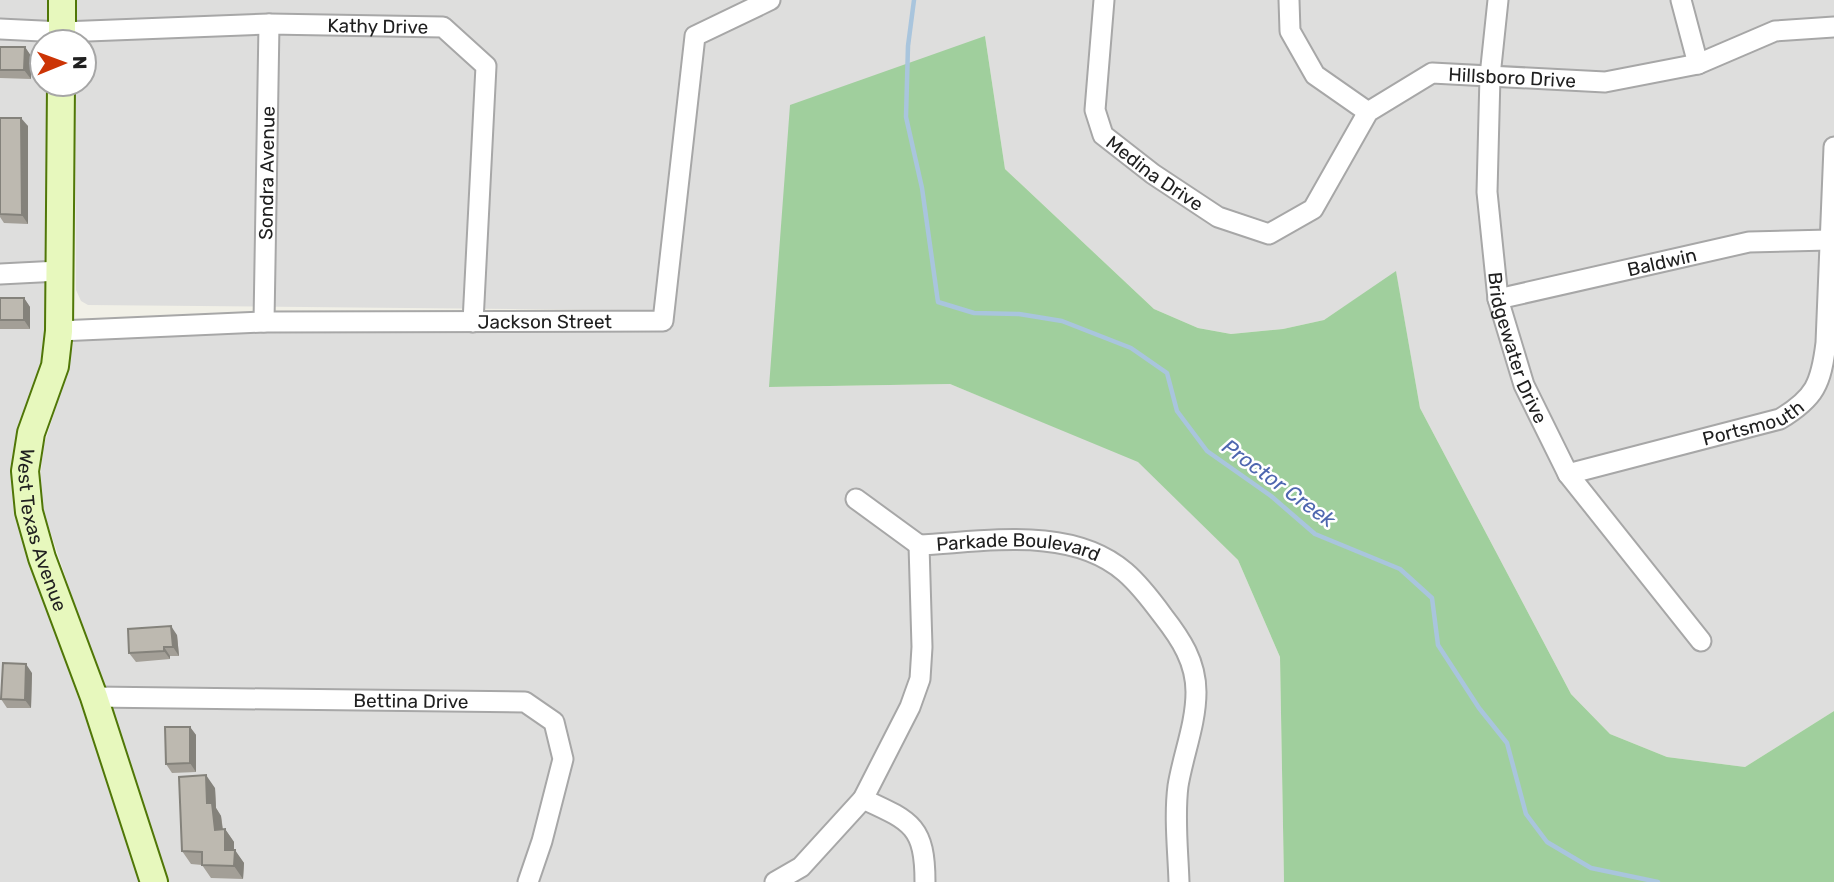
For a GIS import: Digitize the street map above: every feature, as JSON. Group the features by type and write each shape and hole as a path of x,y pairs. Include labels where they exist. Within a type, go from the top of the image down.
{"street":[{"path":"62,0 62,28"},
{"name":"Jackson Street","path":"59,331 264,322 663,321 695,36 770,0"},
{"name":"Medina Drive","path":"1104,0 1096,110 1103,135 1153,174 1218,217"},
{"path":"1289,0 1290,31 1315,75 1368,112"},
{"name":"Bridgewater Drive","path":"1497,0 1490,76 1487,192 1498,299 1524,385 1568,474 1700,641"},
{"path":"1681,0 1698,64"},
{"name":"Kathy Drive","path":"98,35 269,23 443,27 486,66 473,322"},
{"name":"Sondra Avenue","path":"264,322 269,23"},
{"name":"Hillsboro Drive","path":"1218,217 1269,234 1313,209 1368,112 1433,73 1605,82 1698,64 1775,31 1834,27"},
{"name":"Kathy Drive","path":"0,29 28,33"},
{"name":"West Texas Avenue","path":"61,98 59,331 55,366 31,433 25,471 29,512 42,558 94,697 154,882"},
{"name":"Portsmouth","path":"1568,474 1780,419 1801,406 1816,389 1823,373 1834,147"},
{"name":"Baldwin","path":"1498,299 1749,242 1829,240"},
{"path":"0,274 59,271"},
{"path":"856,499 919,544"},
{"name":"Parkade Boulevard","path":"775,882 801,867 863,799 910,707 920,679 919,544 1032,540 1070,545 1099,555 1125,571 1175,631 1193,667 1196,691 1178,788 1179,882"},
{"name":"Bettina Drive","path":"94,697 525,702 554,722 563,759 542,841 528,882"},
{"path":"863,799 899,816 918,832 925,857 925,882"}],"shaded area":[{"path":"0,0 51,0 51,28 28,28 28,98 51,98 50,346 22,420 14,467 40,589 143,882 0,882"},
{"path":"75,0 1834,0 1834,711 1745,767 1667,757 1610,734 1571,694 1420,408 1396,272 1324,320 1283,329 1231,334 1198,328 1154,309 1005,169 985,36 770,387 950,384 1138,461 1238,560 1280,657 1284,882 168,882 43,510 40,483 43,448 67,373 76,330 622,329 621,310 88,305 81,301 76,290 75,98 98,98 98,28 75,28"}],"green space":[{"path":"985,36 1005,169 1154,309 1198,328 1231,334 1283,329 1324,320 1396,271 1420,408 1571,694 1610,734 1667,757 1745,767 1834,711 1834,882 1284,882 1280,657 1238,560 1138,462 950,384 769,387 790,105"}],"building":[{"path":"0,47 25,47 24,70 0,70"},
{"path":"0,118 21,118 22,215 0,214"},
{"path":"0,298 24,298 24,320 0,320"},
{"path":"171,626 173,647 164,647 164,651 129,653 128,629"},
{"path":"3,663 26,664 25,700 1,699"},
{"path":"165,727 190,727 190,763 166,764"},
{"path":"206,775 207,803 212,803 215,830 225,829 225,850 235,850 234,866 202,865 202,852 182,851 179,777"}],"waterway":[{"name":"Proctor Creek","path":"914,0 908,46 906,117 922,188 938,302 974,313 1019,314 1062,321 1131,348 1167,373 1177,411 1207,451 1271,496 1315,534 1400,569 1432,598 1438,645 1479,708 1507,743 1526,814 1547,842 1591,868 1658,882"}]}
